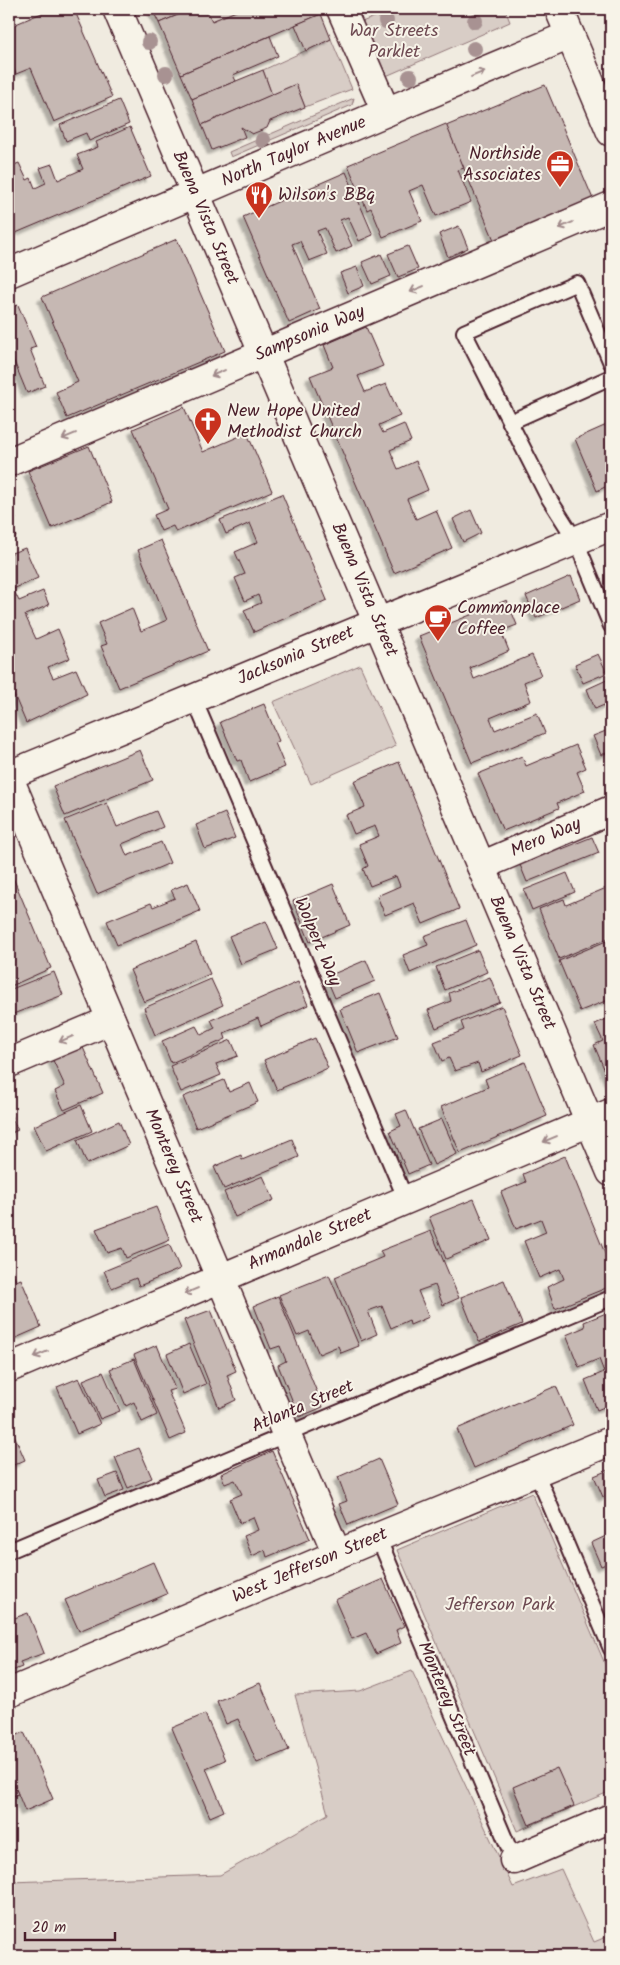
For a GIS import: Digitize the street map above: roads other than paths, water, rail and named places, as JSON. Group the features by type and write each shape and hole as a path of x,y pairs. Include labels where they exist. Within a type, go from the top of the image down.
{"street":[{"name":"Buena Vista Street","path":"117,9 481,866 601,1118 611,1172"},
{"path":"341,9 386,112"},
{"path":"559,9 611,132"},
{"name":"North Taylor Avenue","path":"11,267 196,194 570,35"},
{"name":"Sampsonia Way","path":"9,462 611,206"},
{"name":"Jacksonia Street","path":"9,777 611,526"},
{"name":"Monterey Street","path":"9,777 337,1554"},
{"name":"Mero Way","path":"481,866 611,810"},
{"path":"9,1063 111,1020"},
{"name":"Armandale Street","path":"9,1368 601,1118"},
{"name":"West Jefferson Street","path":"9,1694 337,1554 611,1441"},
{"path":"514,1860 611,1818"}],"lane":[{"path":"611,364 577,283 464,332 548,497 576,541 611,626"},
{"path":"510,422 611,377"},
{"name":"Wolpert Way","path":"194,699 406,1200"},
{"name":"Atlanta Street","path":"9,1551 611,1298"},
{"path":"536,1472 611,1649"},
{"name":"Monterey Street","path":"378,1537 514,1860"}],"place":[{"name":"Northside Associates","path":"560,188"},
{"name":"Wilson's BBq","path":"259,219"},
{"name":"New Hope United Methodist Church","path":"208,445"},
{"name":"Commonplace Coffee","path":"438,642"}],"park label":[{"name":"War Streets Parklet","path":"394,41"},
{"name":"Jefferson Park","path":"500,1605"}]}
